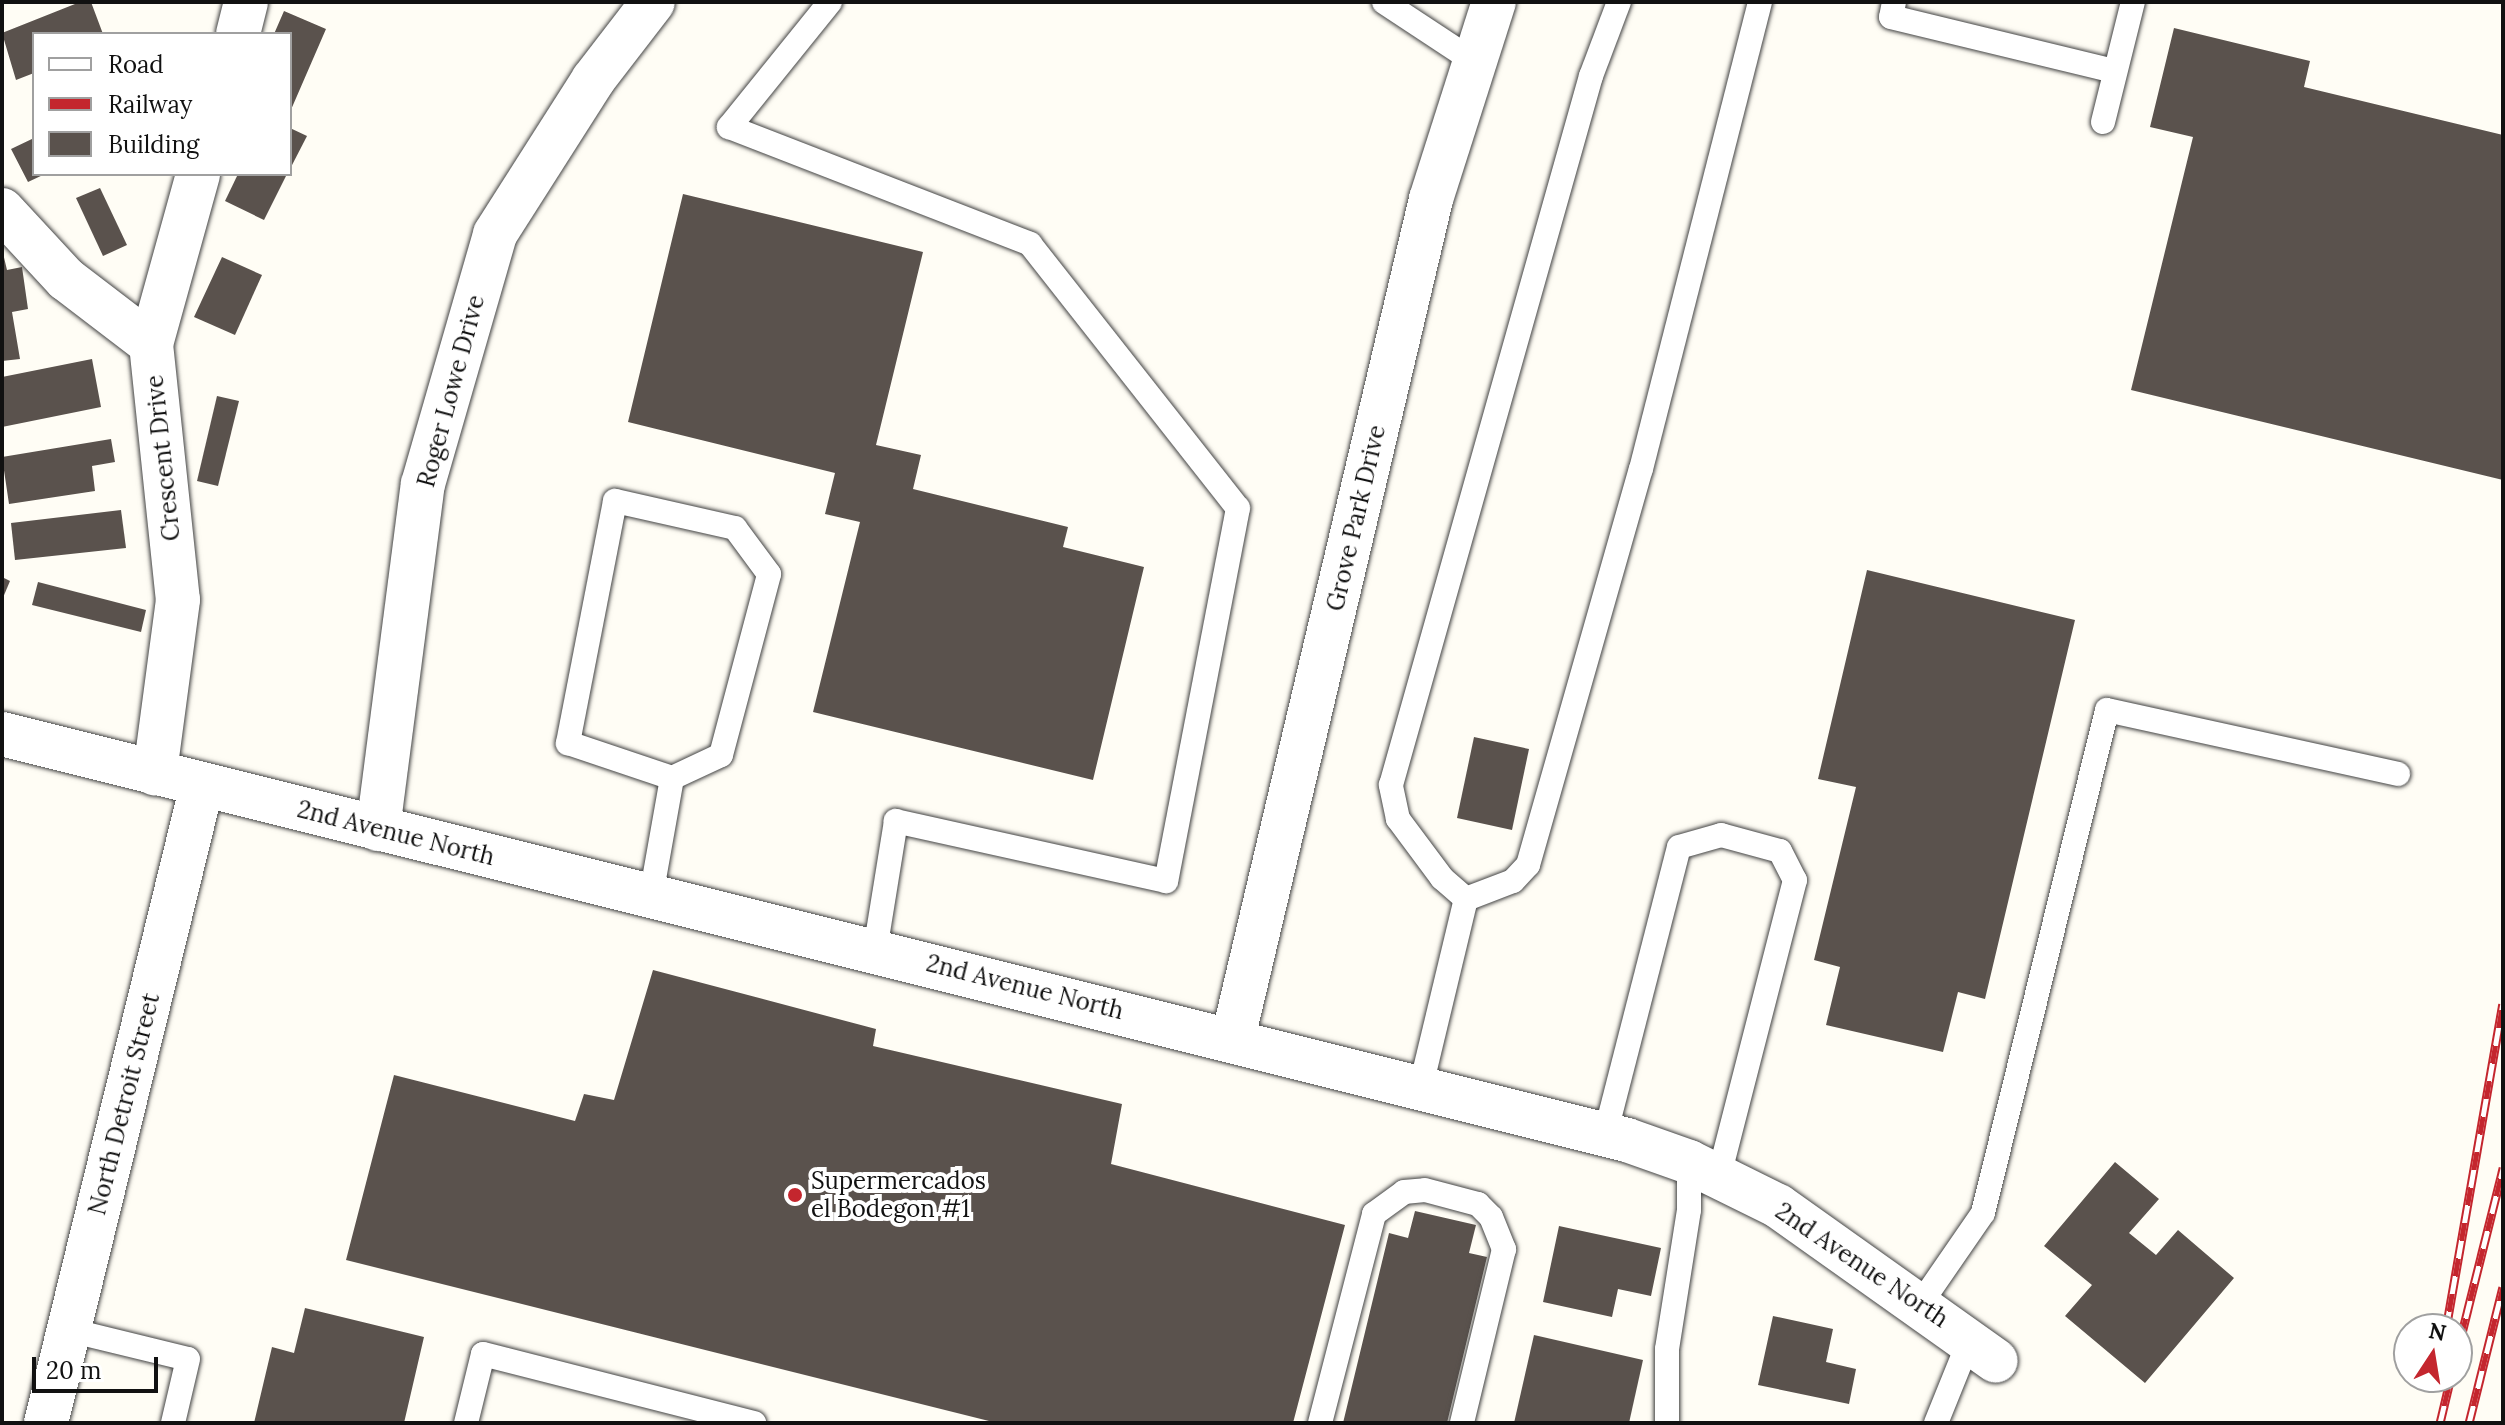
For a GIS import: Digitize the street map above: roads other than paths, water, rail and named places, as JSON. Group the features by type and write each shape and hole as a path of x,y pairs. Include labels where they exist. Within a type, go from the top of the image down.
{"street":[{"path":"238,32 246,2"},
{"name":"Roger Lowe Drive","path":"378,829 423,484 495,234 593,80 653,2"},
{"name":"Grove Park Drive","path":"1233,1038 1431,199 1494,2"},
{"path":"151,344 197,176"},
{"name":"Crescent Drive","path":"2,210 66,279 151,344 178,600 155,773"},
{"name":"2nd Avenue North","path":"2,734 1233,1038 1605,1135 1704,1170 1789,1213 1921,1303 1983,1350"},
{"name":"North Detroit Street","path":"46,1423 202,785"}],"lane":[{"path":"830,2 729,127 1030,244 1238,508 1166,881 896,821 875,951"},
{"path":"1384,2 1475,62"},
{"path":"1466,899 1442,878 1398,819 1391,785 1582,106 1619,2"},
{"path":"1466,899 1513,881 1528,865 1645,454 1760,2"},
{"path":"1894,2 1891,17 2115,71"},
{"path":"2103,122 2133,2"},
{"path":"615,501 735,528 769,574 721,755 672,778 568,743 615,501"},
{"path":"1921,1303 1983,1213 2107,710 2398,774"},
{"path":"651,896 672,778"},
{"path":"1605,1135 1679,847 1721,835 1780,851 1795,880 1689,1210 1667,1349 1667,1423"},
{"path":"1421,1086 1466,899"},
{"path":"1320,1423 1374,1214 1404,1192 1425,1190 1478,1204 1496,1224 1504,1249 1462,1423"},
{"path":"69,1330 188,1359 173,1423"},
{"path":"1936,1423 1983,1350"},
{"path":"466,1423 483,1354 754,1423"}],"railway":[{"path":"2449,1313 2503,1004"},
{"path":"2467,1313 2503,1168"},
{"path":"2469,1423 2503,1287"},
{"path":"2440,1423 2447,1393"}],"place":[{"name":"Supermercados el Bodegon #1","path":"795,1195"}]}
